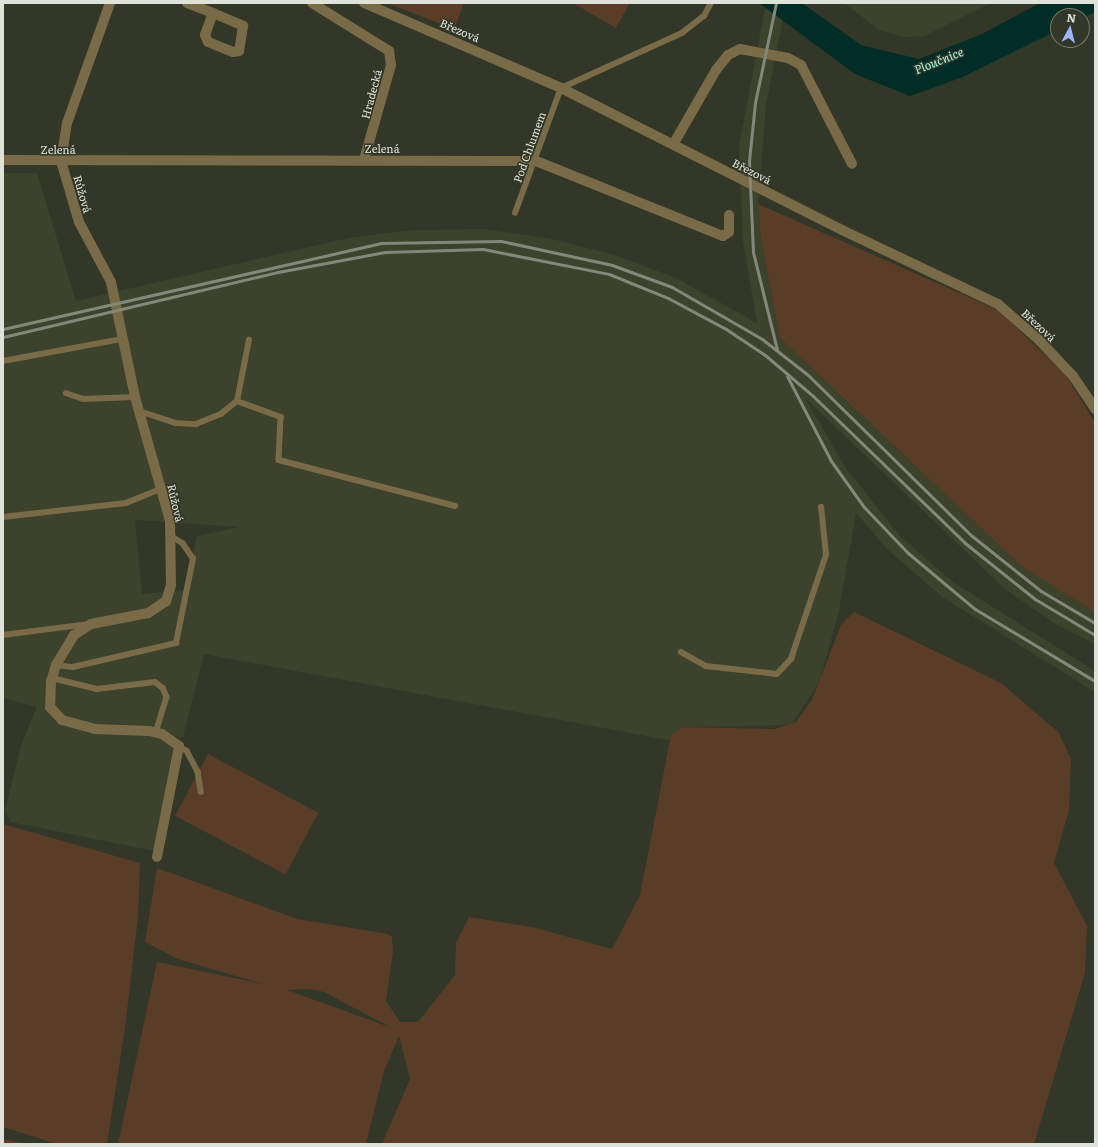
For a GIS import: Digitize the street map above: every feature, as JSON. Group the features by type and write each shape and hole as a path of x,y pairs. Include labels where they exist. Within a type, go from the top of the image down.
{"street":[{"name":"Růžová","path":"110,3 67,123 61,161 79,222 111,282 135,397 161,489 170,536 171,585 166,601 148,613 91,624 74,635 56,665 52,678 50,707 62,720 95,729 156,732 179,746"},
{"path":"187,3 213,13"},
{"name":"Hradecká","path":"312,3 388,51 391,65 364,160"},
{"name":"Březová","path":"364,3 561,88 674,143 842,230 998,304 1039,340 1073,376 1095,408"},
{"path":"674,143 716,70 728,55 740,49 788,58 801,65 852,164"},
{"name":"Zelená","path":"3,160 364,160 536,162 723,236 729,232 729,215"},
{"path":"157,857 179,746"}],"lane":[{"path":"561,88 682,33 704,16 710,3"},
{"name":"Pod Chlumem","path":"515,212 536,162 561,88"},
{"path":"3,361 122,339"},
{"path":"139,411 175,423 196,424 221,414 236,401 249,340"},
{"path":"66,392 84,399 135,397"},
{"path":"236,401 280,417 279,460 455,506"},
{"path":"3,517 126,503 161,489"},
{"path":"681,652 706,666 777,674 790,659 826,555 821,507"},
{"path":"56,665 74,667 176,643 193,559 183,544 170,536"},
{"path":"3,636 91,624"},
{"path":"52,678 97,689 155,682 163,688 167,697 156,732"},
{"path":"179,746 187,751 198,772 201,792"}],"shaded area":[{"path":"387,3 464,3 454,29"},
{"path":"573,3 630,3 616,28"},
{"path":"766,3 786,3 766,105 758,204 761,240 780,338 1022,567 1095,612 1095,644 1054,623 1005,589 806,399 845,467 900,536 953,582 1095,671 1095,692 942,597 887,549 856,513 839,611 819,683 791,725 681,727 668,740 204,654 183,737 175,736 154,851 11,822 5,811 21,745 37,707 3,698 3,173 37,173 76,301 348,238 413,230 485,229 552,239 615,255 676,278 757,323 743,242 739,146","holes":["135,520 239,527 197,536 185,590 142,594"]},
{"path":"844,3 991,3 925,36 904,37 879,30"},
{"path":"758,204 998,310 1065,374 1095,423 1095,612 1022,567 780,338 761,240"},
{"path":"854,612 1001,683 1059,733 1071,759 1069,810 1054,863 1087,926 1085,973 1034,1144 382,1144 410,1079 399,1036 384,1071 366,1144 118,1144 157,962 263,984 178,959 145,942 157,868 297,919 388,934 392,937 393,952 386,1001 400,1022 418,1022 455,975 456,943 469,917 532,927 612,949 640,895 671,735 681,727 775,729 796,722 812,700 841,625","holes":["309,989 324,992 392,1028 287,990"]},
{"path":"208,754 318,813 286,874 175,816"},
{"path":"3,824 140,863 138,917 125,1028 107,1144 57,1144 3,1127"},
{"path":"3,1139 27,1144 3,1144"}],"water":[{"name":"Ploučnice","path":"759,3 802,3 861,45 919,59 982,34 1040,3 1095,3 1095,12 1090,14 1090,8 1050,8 1050,34 963,77 910,96 855,74"}],"railway":[{"path":"776,3 755,103 749,161 753,252 777,350"},
{"path":"3,329 381,243 501,241 612,265 672,287 762,339 808,375 972,536 1041,591 1095,623"},
{"path":"3,337 278,272 385,252 483,249 609,274 668,298 726,329 765,355 813,396 965,543 1035,599 1095,635"},
{"path":"787,376 831,461 864,507 908,553 975,609 1095,681"}]}
